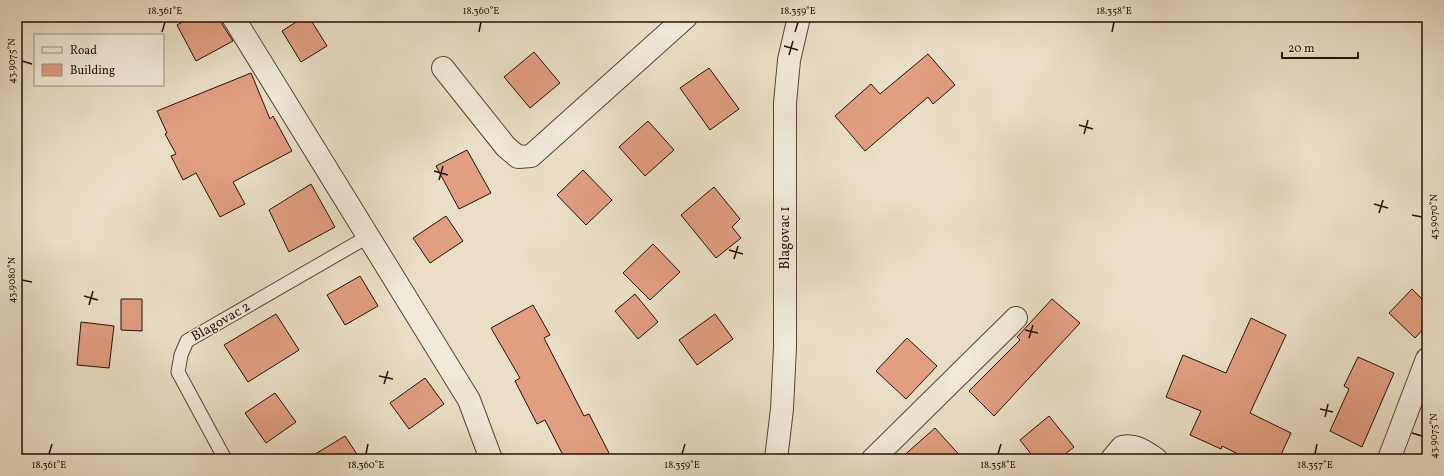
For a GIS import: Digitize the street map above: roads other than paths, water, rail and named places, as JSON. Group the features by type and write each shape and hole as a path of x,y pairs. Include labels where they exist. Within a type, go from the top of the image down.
{"street":[{"path":"233,17 469,400 491,459"},
{"path":"443,68 506,147 518,157 531,156 686,17"},
{"name":"Blagovac 1","path":"776,459 782,409 785,347 785,103 789,60 799,17"},
{"path":"873,459 1016,318"},
{"path":"1389,459 1427,359"},
{"path":"1112,459 1122,447 1131,445 1156,459"}],"lane":[{"name":"Blagovac 2","path":"225,459 178,372 181,355 187,341 369,236"}]}
